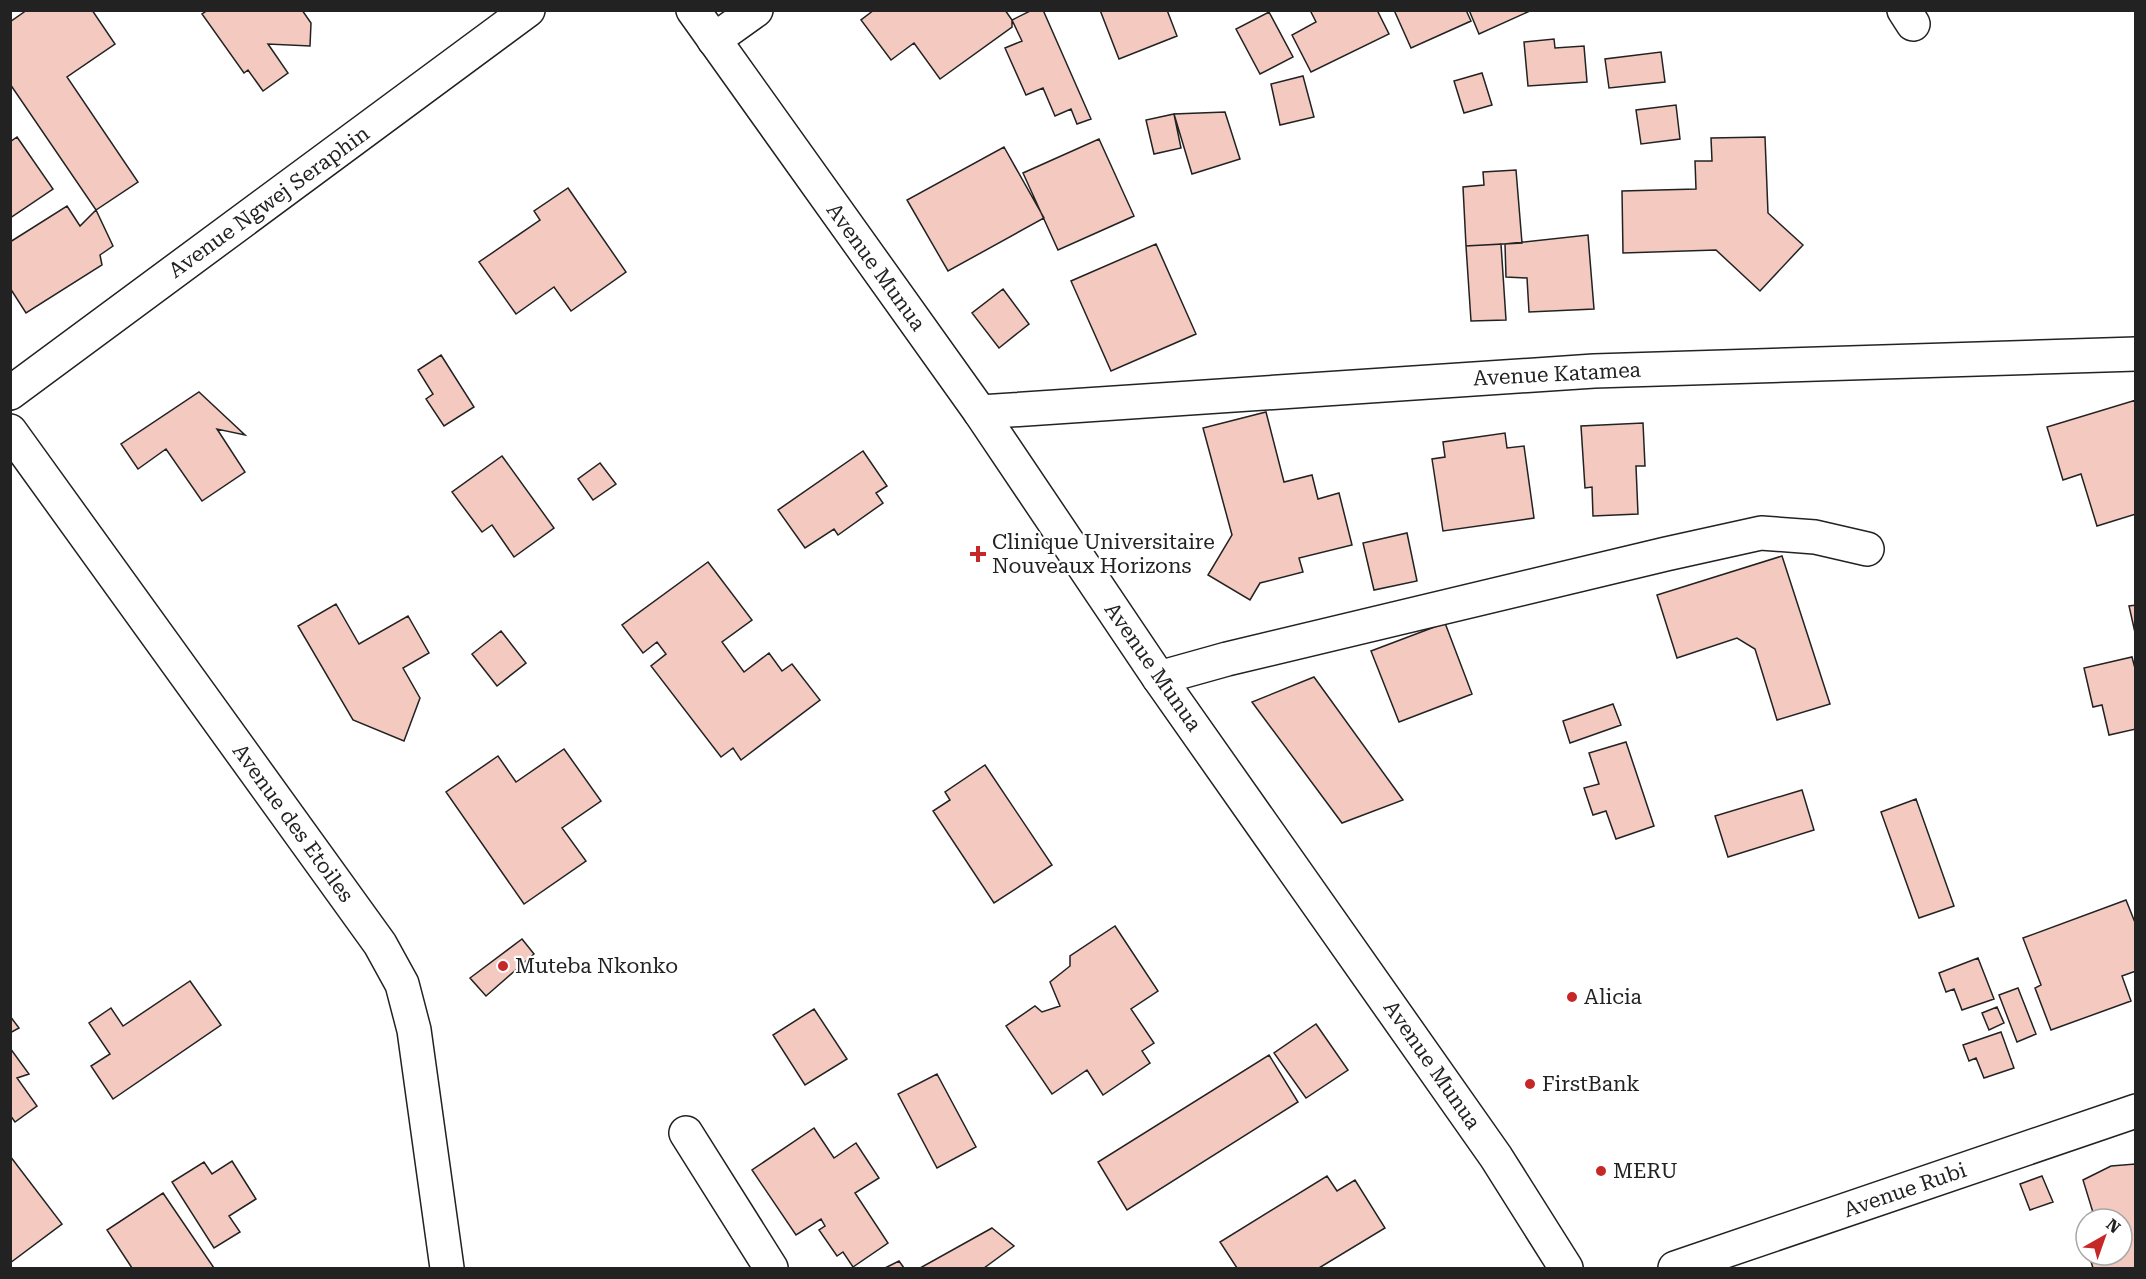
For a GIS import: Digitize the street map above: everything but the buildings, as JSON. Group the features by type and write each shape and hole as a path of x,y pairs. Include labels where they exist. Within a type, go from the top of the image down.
{"street":[{"name":"Avenue Ngwej Seraphin","path":"10,393 528,10"},
{"name":"Avenue Munua","path":"693,10 980,412 1159,678 1496,1157 1566,1269"},
{"path":"714,40 756,10"},
{"name":"Avenue Katamea","path":"980,412 1594,371 2136,354"},
{"name":"Avenue des Etoiles","path":"10,431 380,944 402,984 414,1030 447,1269"},
{"path":"1159,678 1654,556 1761,533 1815,537 1867,549"},
{"name":"Avenue Rubi","path":"1675,1269 2136,1111"},
{"path":"686,1133 771,1269"}],"place":[{"name":"Clinique Universitaire Nouveaux Horizons","path":"978,554"},
{"name":"Muteba Nkonko","path":"503,966"},
{"name":"Alicia","path":"1572,997"},
{"name":"FirstBank","path":"1530,1084"},
{"name":"MERU","path":"1601,1171"}]}
